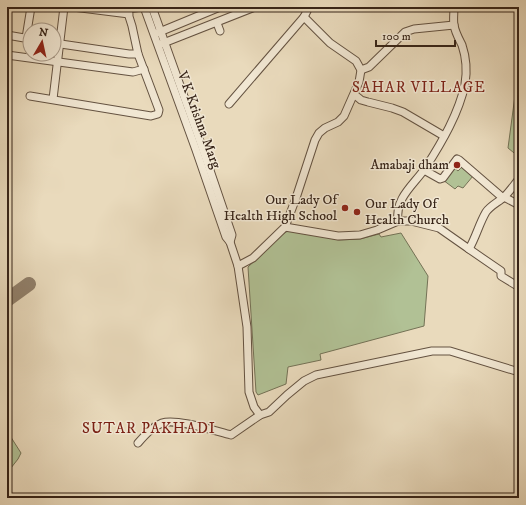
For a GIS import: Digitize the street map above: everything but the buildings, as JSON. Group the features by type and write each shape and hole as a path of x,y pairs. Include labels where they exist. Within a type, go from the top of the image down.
{"street":[{"path":"30,22 31,7"},
{"path":"61,22 64,7"},
{"path":"73,7 127,10 143,7"},
{"name":"V K Krishna Marg","path":"143,7 198,145"},
{"name":"V K Krishna Marg","path":"152,7 198,145 226,237 230,242 238,266 247,327 249,392 254,407 260,415"},
{"path":"153,34 220,7"},
{"path":"158,46 255,7"},
{"path":"229,104 304,17 309,7"},
{"path":"398,221 397,212 402,198 424,170 444,136 458,107 465,84 466,74 462,47 454,25 454,7"},
{"path":"30,96 151,116 158,114 159,110 138,54 127,10"},
{"path":"238,266 253,258 285,226 318,134 325,128 338,122 344,116 359,82 361,70 356,60 330,42 304,17"},
{"path":"217,23 220,31"},
{"path":"361,70 369,67 405,32 414,29 454,25"},
{"path":"7,35 22,37"},
{"path":"62,44 138,54"},
{"path":"7,55 22,57"},
{"path":"53,99 58,62 133,72 144,69"},
{"path":"354,95 361,100 403,112 444,136"},
{"path":"424,170 440,179 443,178 456,160 459,160 503,198 519,205"},
{"path":"470,249 487,211 493,204 503,198 519,179"},
{"path":"285,226 338,236 360,235 398,221 411,221 439,228 464,247 470,249 501,271 501,276 519,287"},
{"path":"138,443 149,431 163,423 183,423 231,435 260,415 269,412 304,381 316,375 432,351 450,351 519,372"}],"green space":[{"path":"516,88 519,88 519,157 508,148"},
{"path":"451,165 458,171 462,167 473,176 463,188 458,186 455,189 443,180"},
{"path":"290,230 339,240 360,239 379,234 381,237 401,233 428,276 424,326 320,354 321,360 288,367 286,384 258,395 256,392 248,267 284,233"},
{"path":"7,431 21,453 7,473"}],"taxiway":[{"path":"7,300 29,284"}],"place":[{"name":"Amabaji dham","path":"457,165"},
{"name":"Our Lady Of Health High School","path":"345,208"},
{"name":"Our Lady Of Health Church","path":"357,212"}],"district":[{"name":"SAHAR VILLAGE","path":"419,87"},
{"name":"SUTAR PAKHADI","path":"149,428"}]}
